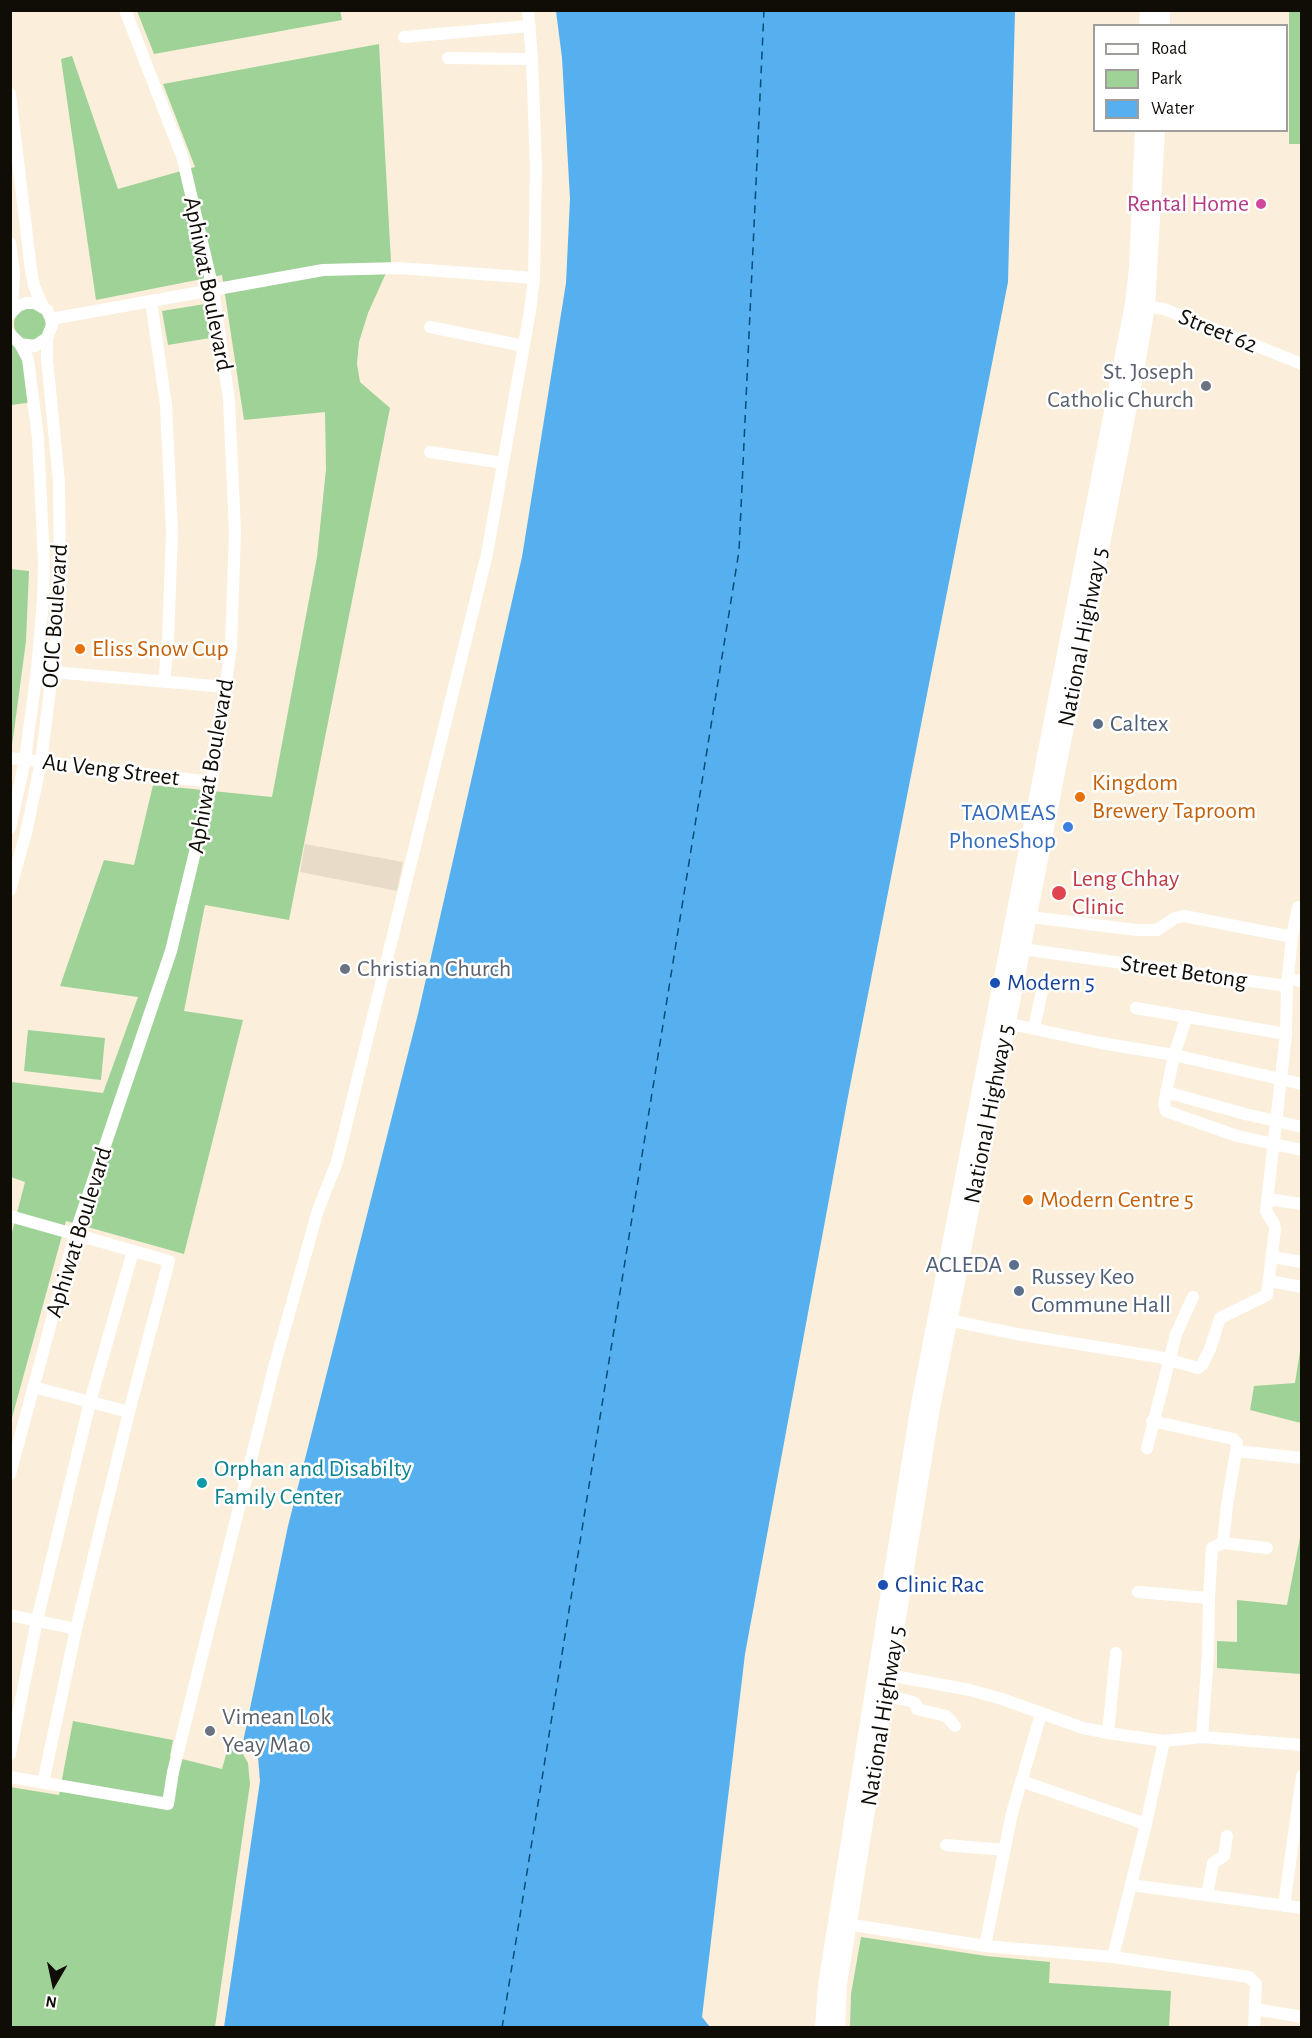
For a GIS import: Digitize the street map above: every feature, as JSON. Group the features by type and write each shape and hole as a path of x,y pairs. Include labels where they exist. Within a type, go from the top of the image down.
{"highway":[{"name":"National Highway 5","path":"1140,305 1137,268 1143,132"},
{"name":"National Highway 5","path":"823,2028 826,1985 843,1924 886,1696 883,1674 919,1404 1022,916 1140,305 1157,132"},
{"name":"National Highway 5","path":"837,2028 843,1924 883,1674 1000,1022"}],"street":[{"name":"Aphiwat Boulevard","path":"10,1474 75,1234 171,951 212,782 231,647 235,532 230,400 213,289 182,156 125,10"},
{"path":"10,1777 168,1804 173,1772 273,1371 318,1210 337,1162 487,554 534,278 536,189 532,59 528,10"},
{"path":"404,37 530,26"},
{"path":"448,58 532,59"},
{"path":"10,94 31,270 34,286 51,319 322,270 399,268 534,278"},
{"path":"10,243 14,272 11,313"},
{"path":"151,301 166,405 172,532 168,641 164,682"},
{"path":"11,313 18,306 26,303 35,303 43,307"},
{"name":"Street 62","path":"1140,305 1164,309 1302,364"},
{"name":"OCIC Boulevard","path":"10,890 26,833 41,762 59,599 61,527 59,482 47,358 47,338 51,332 51,319"},
{"path":"430,327 524,346"},
{"path":"10,334 20,344 34,346 47,338"},
{"name":"OCIC Boulevard","path":"10,828 25,760 40,640 44,554 38,438 28,359 20,344"},
{"path":"430,452 503,463"},
{"path":"52,672 226,687"},
{"name":"Au Veng Street","path":"10,758 212,782"},
{"path":"948,1320 1200,1367 1210,1349 1220,1318 1267,1295 1275,1229 1274,1224 1266,1215 1267,1199 1286,1034 1293,937 1300,907"},
{"path":"1022,916 1137,930 1157,930 1175,918 1184,916 1293,937"},
{"name":"Street Betong","path":"1015,949 1288,982 1302,981"},
{"path":"1034,1029 1044,982"},
{"path":"1136,1008 1286,1034"},
{"path":"1187,1016 1174,1056 1166,1092 1164,1104 1166,1111 1237,1136 1302,1150"},
{"path":"1000,1022 1302,1084"},
{"path":"1166,1092 1302,1127"},
{"path":"1267,1199 1302,1204"},
{"path":"10,1216 169,1261 76,1629 43,1783"},
{"path":"10,1754 37,1620 90,1402 133,1251"},
{"path":"1272,1257 1302,1262"},
{"path":"1269,1281 1302,1287"},
{"path":"1147,1448 1152,1421 1176,1334 1193,1297"},
{"path":"33,1387 129,1412"},
{"path":"1152,1421 1233,1439 1237,1443 1227,1505 1224,1543"},
{"path":"1236,1451 1302,1458"},
{"path":"1202,1737 1212,1548 1224,1543 1267,1548"},
{"path":"1138,1592 1209,1598"},
{"path":"10,1615 76,1629"},
{"path":"1108,1733 1116,1653"},
{"path":"883,1674 970,1690 1083,1728 1108,1733 1164,1741 1202,1737 1302,1745"},
{"path":"886,1696 910,1701 915,1703 917,1709 946,1716 955,1726"},
{"path":"985,1946 1021,1781 1041,1714"},
{"path":"1113,1957 1164,1741"},
{"path":"1284,1906 1302,1776"},
{"path":"1021,1781 1146,1824"},
{"path":"1207,1895 1213,1863 1224,1856 1227,1836"},
{"path":"946,1845 1005,1850"},
{"path":"1131,1885 1302,1908"},
{"path":"843,1924 985,1946 1113,1957 1249,1977 1256,1984 1254,2028"},
{"path":"1255,2009 1302,2017"}],"shaded area":[{"path":"305,844 403,862 397,891 300,872"}],"green space":[{"path":"340,10 342,20 154,54 137,11"},
{"path":"1289,11 1301,11 1301,144 1289,144"},
{"path":"379,44 391,262 368,313 359,342 357,364 360,382 390,408 289,920 205,905 184,1011 243,1020 184,1254 66,1221 10,1425 11,1236 25,1182 11,1177 11,1082 103,1093 138,997 60,986 104,860 134,865 153,785 272,797 317,557 326,469 325,412 244,420 222,275 96,300 61,59 72,56 118,189 195,167 163,84"},
{"path":"205,304 210,338 168,345 162,311"},
{"path":"30,308 41,313 46,324 41,335 30,340 19,335 14,324 19,313"},
{"path":"10,334 20,344 34,402 11,405"},
{"path":"11,569 29,571 26,641 12,746 10,746"},
{"path":"28,1030 105,1038 101,1080 24,1071"},
{"path":"1300,1351 1301,1423 1250,1410 1254,1386 1295,1383"},
{"path":"1301,1532 1301,1674 1217,1668 1217,1641 1237,1642 1237,1600 1287,1605"},
{"path":"73,1721 173,1740 170,1756 222,1769 229,1744 239,1747 248,1763 250,1784 215,2027 11,2027 10,1787 59,1795"},
{"path":"861,1937 986,1956 1050,1962 1049,1983 1171,1991 1169,2027 850,2027 851,1994"}],"water":[{"path":"556,11 1015,11 1008,282 849,1091 745,1654 702,2017 710,2027 224,2027 260,1781 258,1757 243,1742 288,1526 418,1014 522,557 566,283 570,199 562,58"}],"ferry route":[{"path":"502,2028 739,551 764,10"}],"place":[{"name":"Rental Home","path":"1261,204"},
{"name":"St. Joseph Catholic Church","path":"1206,386"},
{"name":"Eliss Snow Cup","path":"80,649"},
{"name":"Caltex","path":"1098,724"},
{"name":"Kingdom Brewery Taproom","path":"1080,797"},
{"name":"TAOMEAS PhoneShop","path":"1068,827"},
{"name":"Leng Chhay Clinic","path":"1059,893"},
{"name":"Christian Church","path":"345,969"},
{"name":"Modern 5","path":"995,983"},
{"name":"Modern Centre 5","path":"1028,1200"},
{"name":"ACLEDA","path":"1014,1265"},
{"name":"Russey Keo Commune Hall","path":"1019,1291"},
{"name":"Orphan and Disabilty Family Center","path":"202,1483"},
{"name":"Clinic Rac","path":"883,1585"},
{"name":"Vimean Lok Yeay Mao","path":"210,1731"}]}
